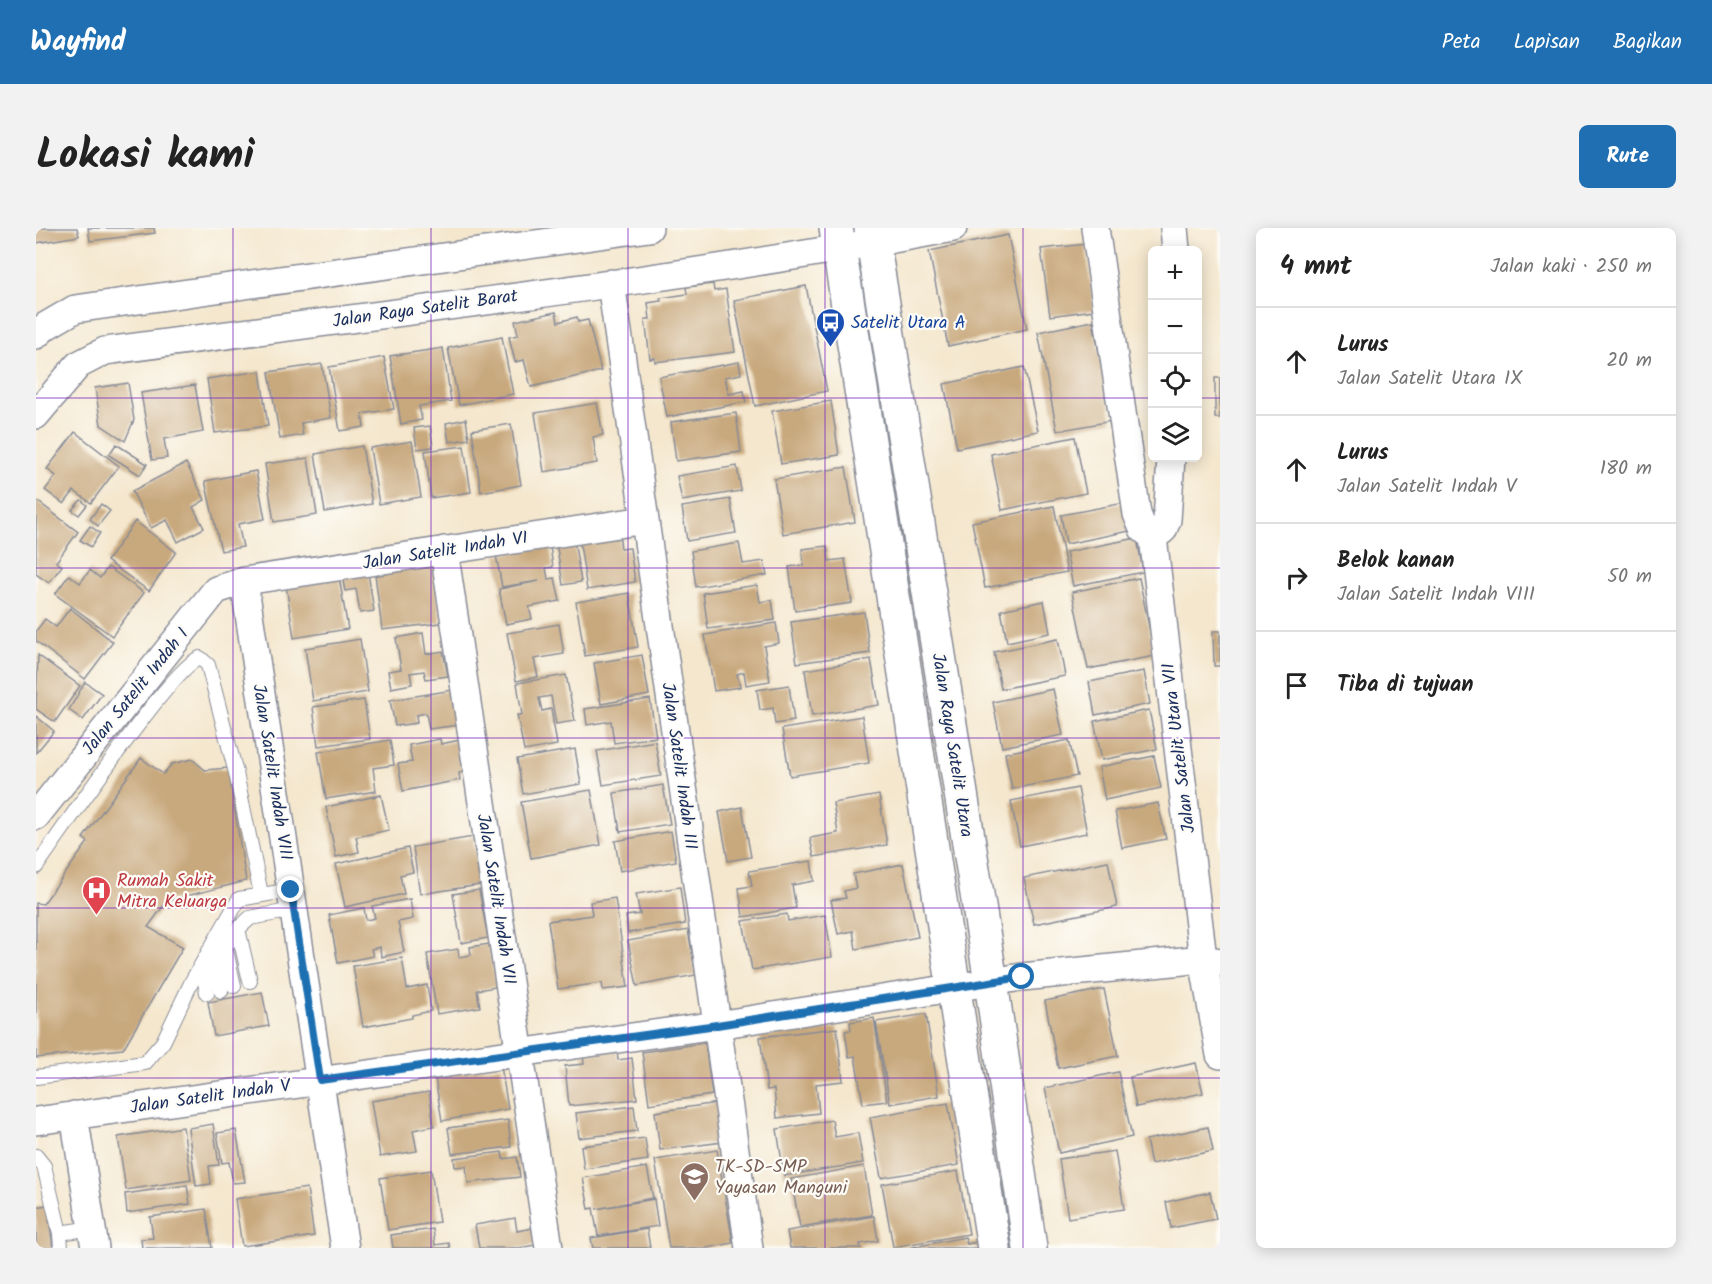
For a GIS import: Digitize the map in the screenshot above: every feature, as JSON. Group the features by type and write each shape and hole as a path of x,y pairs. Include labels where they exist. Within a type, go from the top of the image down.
{"street":[{"path":"36,335 46,326 75,309 649,228"},
{"path":"838,238 953,228"},
{"name":"Jalan Satelit Utara VII","path":"1095,228 1137,514 1143,529 1153,537 1211,961 1220,1055"},
{"path":"1174,228 1176,246"},
{"name":"Jalan Raya Satelit Utara","path":"872,235 991,982 1030,1248"},
{"name":"Jalan Raya Satelit Utara","path":"838,238 994,1248"},
{"name":"Jalan Raya Satelit Barat","path":"36,415 78,365 105,351 610,283 838,238"},
{"name":"Jalan Satelit Indah III","path":"610,283 749,1248"},
{"path":"1153,537 1163,530 1167,520 1171,462"},
{"name":"Jalan Satelit Indah VI","path":"244,581 645,520"},
{"name":"Jalan Satelit Indah VII","path":"444,550 549,1248"},
{"name":"Jalan Satelit Indah I","path":"36,816 216,591 244,581"},
{"name":"Jalan Satelit Indah VIII","path":"244,581 345,1248"},
{"name":"Jalan Satelit Indah V","path":"36,1121 717,1025 954,987 1211,961"},
{"path":"74,1115 93,1238"}],"lane":[{"path":"36,867 146,714 171,683 200,658 208,665 233,762 261,894"},
{"path":"36,1077 145,1063 163,1042 239,900 261,894 293,900"},
{"path":"198,979 215,962 238,929 250,918 293,900"},
{"path":"238,929 250,981"},
{"path":"215,962 228,988 225,946"},
{"path":"198,979 207,993"},
{"path":"36,1156 44,1166 60,1233 61,1248"},
{"path":"60,1233 93,1238"}],"building":[{"path":"36,228 77,228 79,236 36,243"},
{"path":"88,228 154,228 155,233 90,241"},
{"path":"1008,235 1027,329 948,346 929,251"},
{"path":"1086,244 1094,310 1050,316 1041,249"},
{"path":"713,284 714,291 726,289 735,352 655,362 655,358 650,359 645,319 650,319 648,303 661,301 660,298 687,294 686,287"},
{"path":"806,286 827,391 755,406 734,300"},
{"path":"556,312 558,322 577,317 578,322 588,320 601,371 531,387 524,360 515,362 509,337 518,335 515,321"},
{"path":"1093,321 1112,421 1057,431 1038,332"},
{"path":"502,337 513,394 459,405 448,348"},
{"path":"443,348 451,401 419,406 422,420 401,424 390,356"},
{"path":"384,357 394,409 362,414 364,427 340,431 329,367"},
{"path":"739,362 741,374 725,377 729,394 744,391 746,402 667,417 659,377"},
{"path":"322,364 331,418 301,423 303,435 280,439 269,372"},
{"path":"1024,367 1038,431 957,448 944,384"},
{"path":"260,371 268,426 215,433 207,379"},
{"path":"1215,378 1220,378 1220,418 1215,418"},
{"path":"128,383 134,420 125,441 101,425 95,388"},
{"path":"195,385 203,432 164,439 167,458 152,460 141,393"},
{"path":"831,401 839,455 781,464 772,411"},
{"path":"597,403 603,435 593,437 597,463 544,472 535,413"},
{"path":"736,413 741,452 676,461 671,422"},
{"path":"466,419 469,439 449,442 446,423"},
{"path":"511,424 521,485 481,492 472,430"},
{"path":"430,426 433,447 417,449 414,428"},
{"path":"75,432 119,466 91,503 74,491 64,504 45,490 56,476 47,469"},
{"path":"1075,437 1086,493 1002,510 991,454"},
{"path":"412,441 421,497 379,504 370,448"},
{"path":"116,444 147,464 140,475 109,455"},
{"path":"362,446 372,504 325,512 315,454"},
{"path":"464,446 471,492 431,498 425,451"},
{"path":"308,458 317,515 274,522 265,464"},
{"path":"186,463 205,500 193,507 204,528 178,542 167,520 151,528 132,491"},
{"path":"737,466 741,491 682,501 677,476"},
{"path":"846,467 855,522 783,534 774,479"},
{"path":"256,471 265,519 238,524 243,547 221,551 205,481"},
{"path":"730,499 736,533 687,541 682,507"},
{"path":"36,500 78,532 56,562 62,566 49,583 36,574"},
{"path":"81,500 87,505 79,515 72,510"},
{"path":"1129,502 1135,530 1066,544 1061,515"},
{"path":"101,504 110,511 98,526 90,519"},
{"path":"1054,506 1067,572 985,588 972,522"},
{"path":"135,521 176,552 149,591 107,561"},
{"path":"90,526 100,533 91,547 80,540"},
{"path":"619,532 621,549 630,548 635,582 587,590 579,538"},
{"path":"1137,538 1143,572 1073,586 1066,552"},
{"path":"574,539 581,582 563,585 556,542"},
{"path":"739,543 743,564 764,561 767,575 696,587 691,551"},
{"path":"550,546 553,567 546,568 548,579 555,578 560,601 529,607 532,619 506,624 499,589 539,581 502,587 496,555"},
{"path":"827,546 829,561 845,559 852,603 795,611 789,567 804,565 802,549"},
{"path":"433,559 441,623 382,630 374,566"},
{"path":"108,567 144,593 112,636 55,594 69,575 80,583 90,570 100,578"},
{"path":"368,572 374,611 360,613 356,589 345,591 342,576"},
{"path":"339,577 348,629 294,638 286,585"},
{"path":"1139,578 1155,656 1088,669 1072,592"},
{"path":"757,585 760,602 772,600 775,620 708,629 703,593"},
{"path":"629,593 638,647 585,656 576,602"},
{"path":"1044,601 1050,633 1007,642 1001,610"},
{"path":"70,608 113,642 85,679 36,641 36,631 45,619 56,627"},
{"path":"864,612 870,653 797,663 791,622"},
{"path":"776,623 779,643 764,646 770,681 746,685 744,672 737,674 740,687 714,691 705,635"},
{"path":"559,624 564,654 534,659 538,677 516,681 507,633"},
{"path":"1213,631 1220,631 1220,666 1214,666"},
{"path":"423,633 426,654 443,651 448,676 426,679 424,671 410,673 412,684 391,688 388,671 401,669 396,638"},
{"path":"360,639 368,692 313,701 305,648"},
{"path":"1058,639 1065,676 1001,689 994,652"},
{"path":"38,655 80,686 55,722 36,709"},
{"path":"642,655 649,695 601,704 594,663"},
{"path":"871,659 879,705 812,716 805,670"},
{"path":"1144,671 1150,704 1095,715 1089,682"},
{"path":"566,675 575,721 556,724 551,696 539,698 542,711 551,709 557,745 524,751 517,715 522,715 517,683"},
{"path":"85,682 102,694 83,720 69,710"},
{"path":"789,685 794,721 775,724 773,708 760,710 757,690"},
{"path":"1053,689 1063,735 1002,747 993,702"},
{"path":"453,690 459,725 429,729 426,713 416,715 417,723 395,726 390,700"},
{"path":"650,699 656,737 614,743 611,721 587,725 585,709"},
{"path":"364,700 370,739 318,746 313,707"},
{"path":"1149,710 1157,749 1102,760 1094,721"},
{"path":"36,716 54,731 36,753"},
{"path":"862,716 869,763 790,776 782,729"},
{"path":"440,739 441,744 460,740 467,771 459,773 460,780 403,791 398,764 412,762 409,745"},
{"path":"390,740 394,765 373,768 376,791 326,799 318,752"},
{"path":"1069,740 1077,776 1012,789 1005,753"},
{"path":"655,741 661,776 603,785 597,751"},
{"path":"575,749 581,784 523,794 517,759"},
{"path":"1154,756 1161,788 1105,800 1099,767"},
{"name":"Rumah Sakit Mitra Keluarga","path":"141,758 163,774 172,764 192,759 205,770 228,768 246,881 167,901 148,927 183,947 123,1049 36,1058 36,903 43,904 88,842 83,838"},
{"path":"663,785 670,824 620,832 614,793"},
{"path":"1078,788 1087,833 1020,846 1011,801"},
{"path":"591,790 601,845 531,858 521,802"},
{"path":"381,795 389,830 356,837 359,852 336,857 326,807"},
{"path":"879,795 887,845 814,857 810,838 838,833 833,803"},
{"path":"1158,803 1166,839 1122,848 1115,811"},
{"path":"742,807 751,857 728,861 719,812"},
{"path":"671,831 676,861 620,871 615,841"},
{"path":"473,837 480,885 420,894 413,847"},
{"path":"408,848 413,872 400,875 404,894 345,907 336,864"},
{"path":"811,861 814,881 792,885 796,908 743,917 739,888 752,886 749,871"},
{"path":"1108,861 1117,907 1034,924 1024,878"},
{"path":"903,864 918,937 856,949 853,931 838,934 831,900 846,898 844,891 856,888 853,874"},
{"path":"680,887 685,924 628,933 626,916 640,914 636,894"},
{"path":"479,890 488,938 461,943 453,894"},
{"path":"615,898 628,987 603,990 602,983 558,989 548,921 592,915 590,902"},
{"path":"410,899 413,919 398,922 404,952 381,957 380,947 371,949 373,956 338,963 329,915 364,908 366,920 375,918 372,906"},
{"path":"787,914 788,921 825,915 832,957 752,970 743,921"},
{"path":"688,930 696,975 637,986 628,941"},
{"path":"489,944 496,987 477,990 480,1007 437,1014 427,954 458,949 459,957 471,955 470,947"},
{"path":"402,958 407,989 427,985 431,1011 412,1015 412,1018 363,1027 353,966"},
{"path":"1104,989 1118,1056 1058,1068 1045,1001"},
{"path":"262,992 269,1026 214,1036 208,1002"},
{"path":"926,1014 939,1096 890,1104 876,1022"},
{"path":"874,1018 887,1101 863,1104 855,1056 849,1057 845,1031 851,1030 850,1022"},
{"path":"837,1028 843,1081 816,1084 819,1113 777,1118 774,1089 767,1090 760,1037"},
{"path":"705,1043 712,1095 649,1104 642,1052"},
{"path":"617,1050 618,1060 632,1058 637,1099 569,1106 565,1066 584,1064 583,1054"},
{"path":"1196,1063 1203,1093 1136,1107 1130,1077"},
{"path":"501,1066 508,1109 442,1121 435,1078"},
{"path":"1118,1072 1132,1137 1059,1153 1045,1088"},
{"path":"429,1092 434,1126 413,1130 417,1151 380,1157 371,1101"},
{"path":"717,1103 723,1142 660,1150 655,1112"},
{"path":"948,1103 959,1165 881,1178 870,1117"},
{"path":"634,1106 637,1131 579,1138 576,1113"},
{"path":"508,1120 511,1147 452,1154 448,1128"},
{"path":"832,1120 835,1137 858,1133 863,1163 784,1176 777,1129"},
{"path":"213,1124 219,1165 209,1166 211,1184 196,1186 188,1128"},
{"path":"183,1127 191,1180 126,1190 118,1137"},
{"path":"1208,1127 1213,1151 1151,1164 1146,1140"},
{"path":"236,1130 245,1182 233,1183 229,1162 222,1163 217,1133"},
{"path":"645,1138 648,1160 584,1169 581,1146"},
{"name":"TK-SD-SMP Yayasan Manguni","path":"717,1150 733,1243 707,1248 669,1248 655,1160"},
{"path":"1115,1151 1124,1209 1068,1218 1059,1159"},
{"path":"502,1152 503,1159 517,1157 520,1177 468,1183 466,1166 455,1167 454,1158"},
{"path":"864,1166 872,1215 800,1227 791,1179"},
{"path":"647,1167 653,1198 596,1209 654,1199 658,1226 598,1236 593,1208 589,1209 583,1178"},
{"path":"431,1170 439,1222 388,1230 380,1178"},
{"path":"958,1171 969,1234 893,1247 882,1184"},
{"path":"187,1185 190,1204 127,1213 125,1194"},
{"path":"307,1188 314,1236 242,1246 235,1199"},
{"path":"1210,1192 1216,1219 1171,1228 1166,1202"},
{"path":"47,1205 53,1248 36,1248 36,1207"},
{"path":"206,1209 212,1248 142,1248 141,1239 153,1238 150,1217"},
{"path":"874,1216 878,1241 860,1244 861,1248 790,1248 787,1231"},
{"path":"515,1218 517,1231 538,1227 541,1244 519,1248 479,1248 475,1225"},
{"path":"433,1229 435,1245 449,1243 450,1248 393,1248 391,1235"},
{"path":"647,1229 650,1248 593,1248 591,1238"},
{"path":"965,1237 967,1244 986,1240 987,1248 908,1248"}],"place":[{"name":"Satelit Utara A","path":"830,348"},
{"name":"Rumah Sakit Mitra Keluarga","path":"96,916"},
{"name":"TK-SD-SMP Yayasan Manguni","path":"694,1202"}],"route":[{"path":"291,890 320,1080 717,1025 1022,977"}]}
